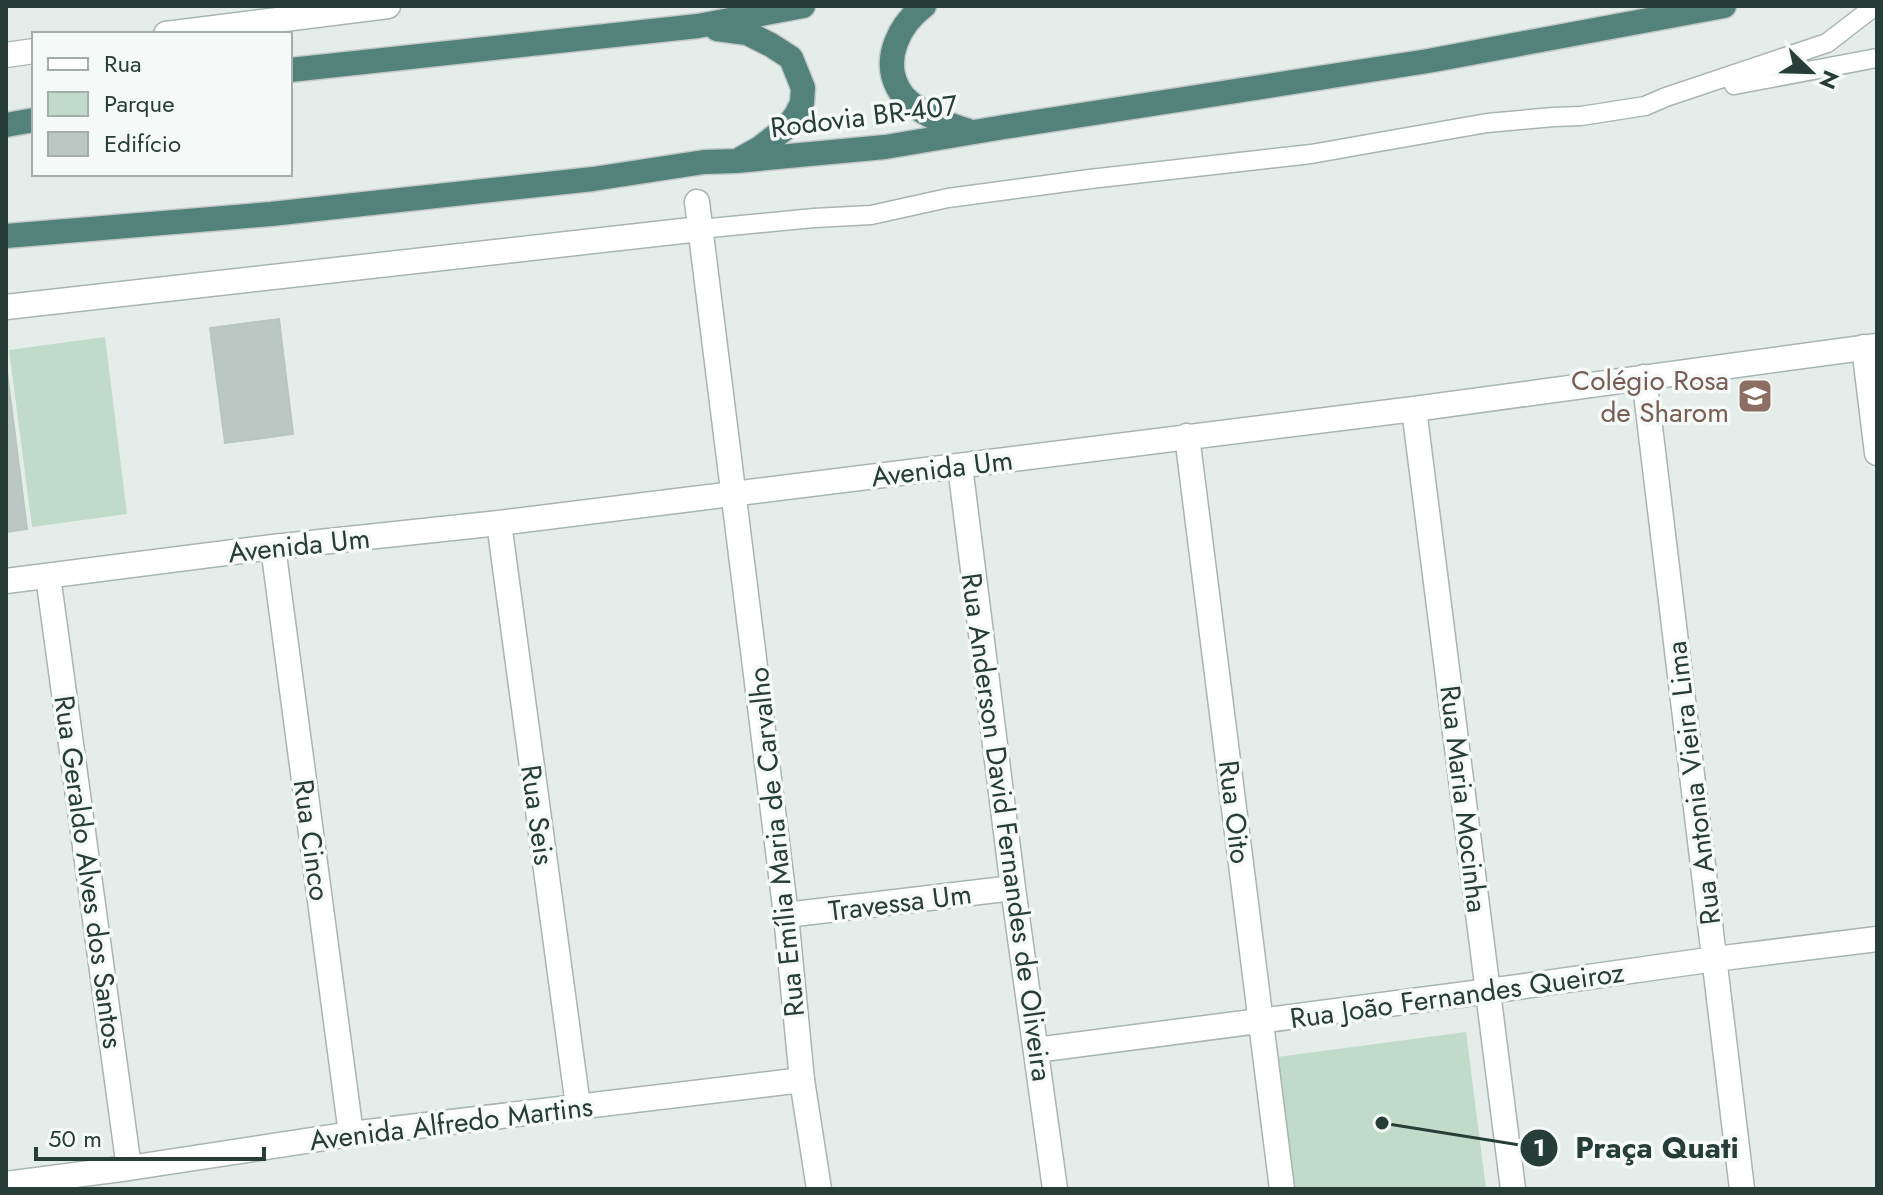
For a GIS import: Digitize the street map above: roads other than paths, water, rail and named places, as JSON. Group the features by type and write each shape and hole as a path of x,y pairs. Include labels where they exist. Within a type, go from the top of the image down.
{"highway":[{"path":"292,70 698,26 803,6"},
{"path":"924,6 913,15 893,48 892,73 899,90 928,116 972,133"},
{"name":"Rodovia BR-407","path":"6,236 271,214 593,179 704,162 885,147 1428,61 1724,6"},
{"path":"698,26 747,33 771,45 791,58 803,88 802,103 787,127 760,148 736,161"},
{"path":"6,125 32,120"}],"street":[{"path":"182,32 388,6"},
{"path":"6,55 32,51"},
{"name":"Rua Emília Maria de Carvalho","path":"697,202 786,915 802,1080 819,1189"},
{"path":"6,307 700,229"},
{"path":"1870,346 1877,453"},
{"name":"Avenida Um","path":"6,581 1414,409 1870,346"},
{"name":"Rua Antonia Vieira Lima","path":"1644,377 1742,1189"},
{"name":"Rua Maria Mocinha","path":"1414,409 1513,1189"},
{"name":"Rua Oito","path":"1187,436 1282,1189"},
{"name":"Rua Anderson David Fernandes de Oliveira","path":"960,466 1013,888 1055,1189"},
{"name":"Rua Seis","path":"499,523 578,1106"},
{"name":"Rua Cinco","path":"273,547 351,1134"},
{"name":"Rua Geraldo Alves dos Santos","path":"48,576 129,1168"},
{"name":"Travessa Um","path":"786,915 1013,888"},
{"name":"Rua João Fernandes Queiroz","path":"1036,1050 1877,939"},
{"name":"Avenida Alfredo Martins","path":"6,1184 351,1134 802,1080"}],"lane":[{"path":"700,229 871,215 948,198 1311,154 1487,123 1581,116 1645,106 1827,43 1875,6"},
{"path":"1666,97 1877,58"}],"place":[{"name":"Colégio Rosa de Sharom","path":"1755,396"},
{"name":"Praça Quati","path":"1382,1123"}]}
